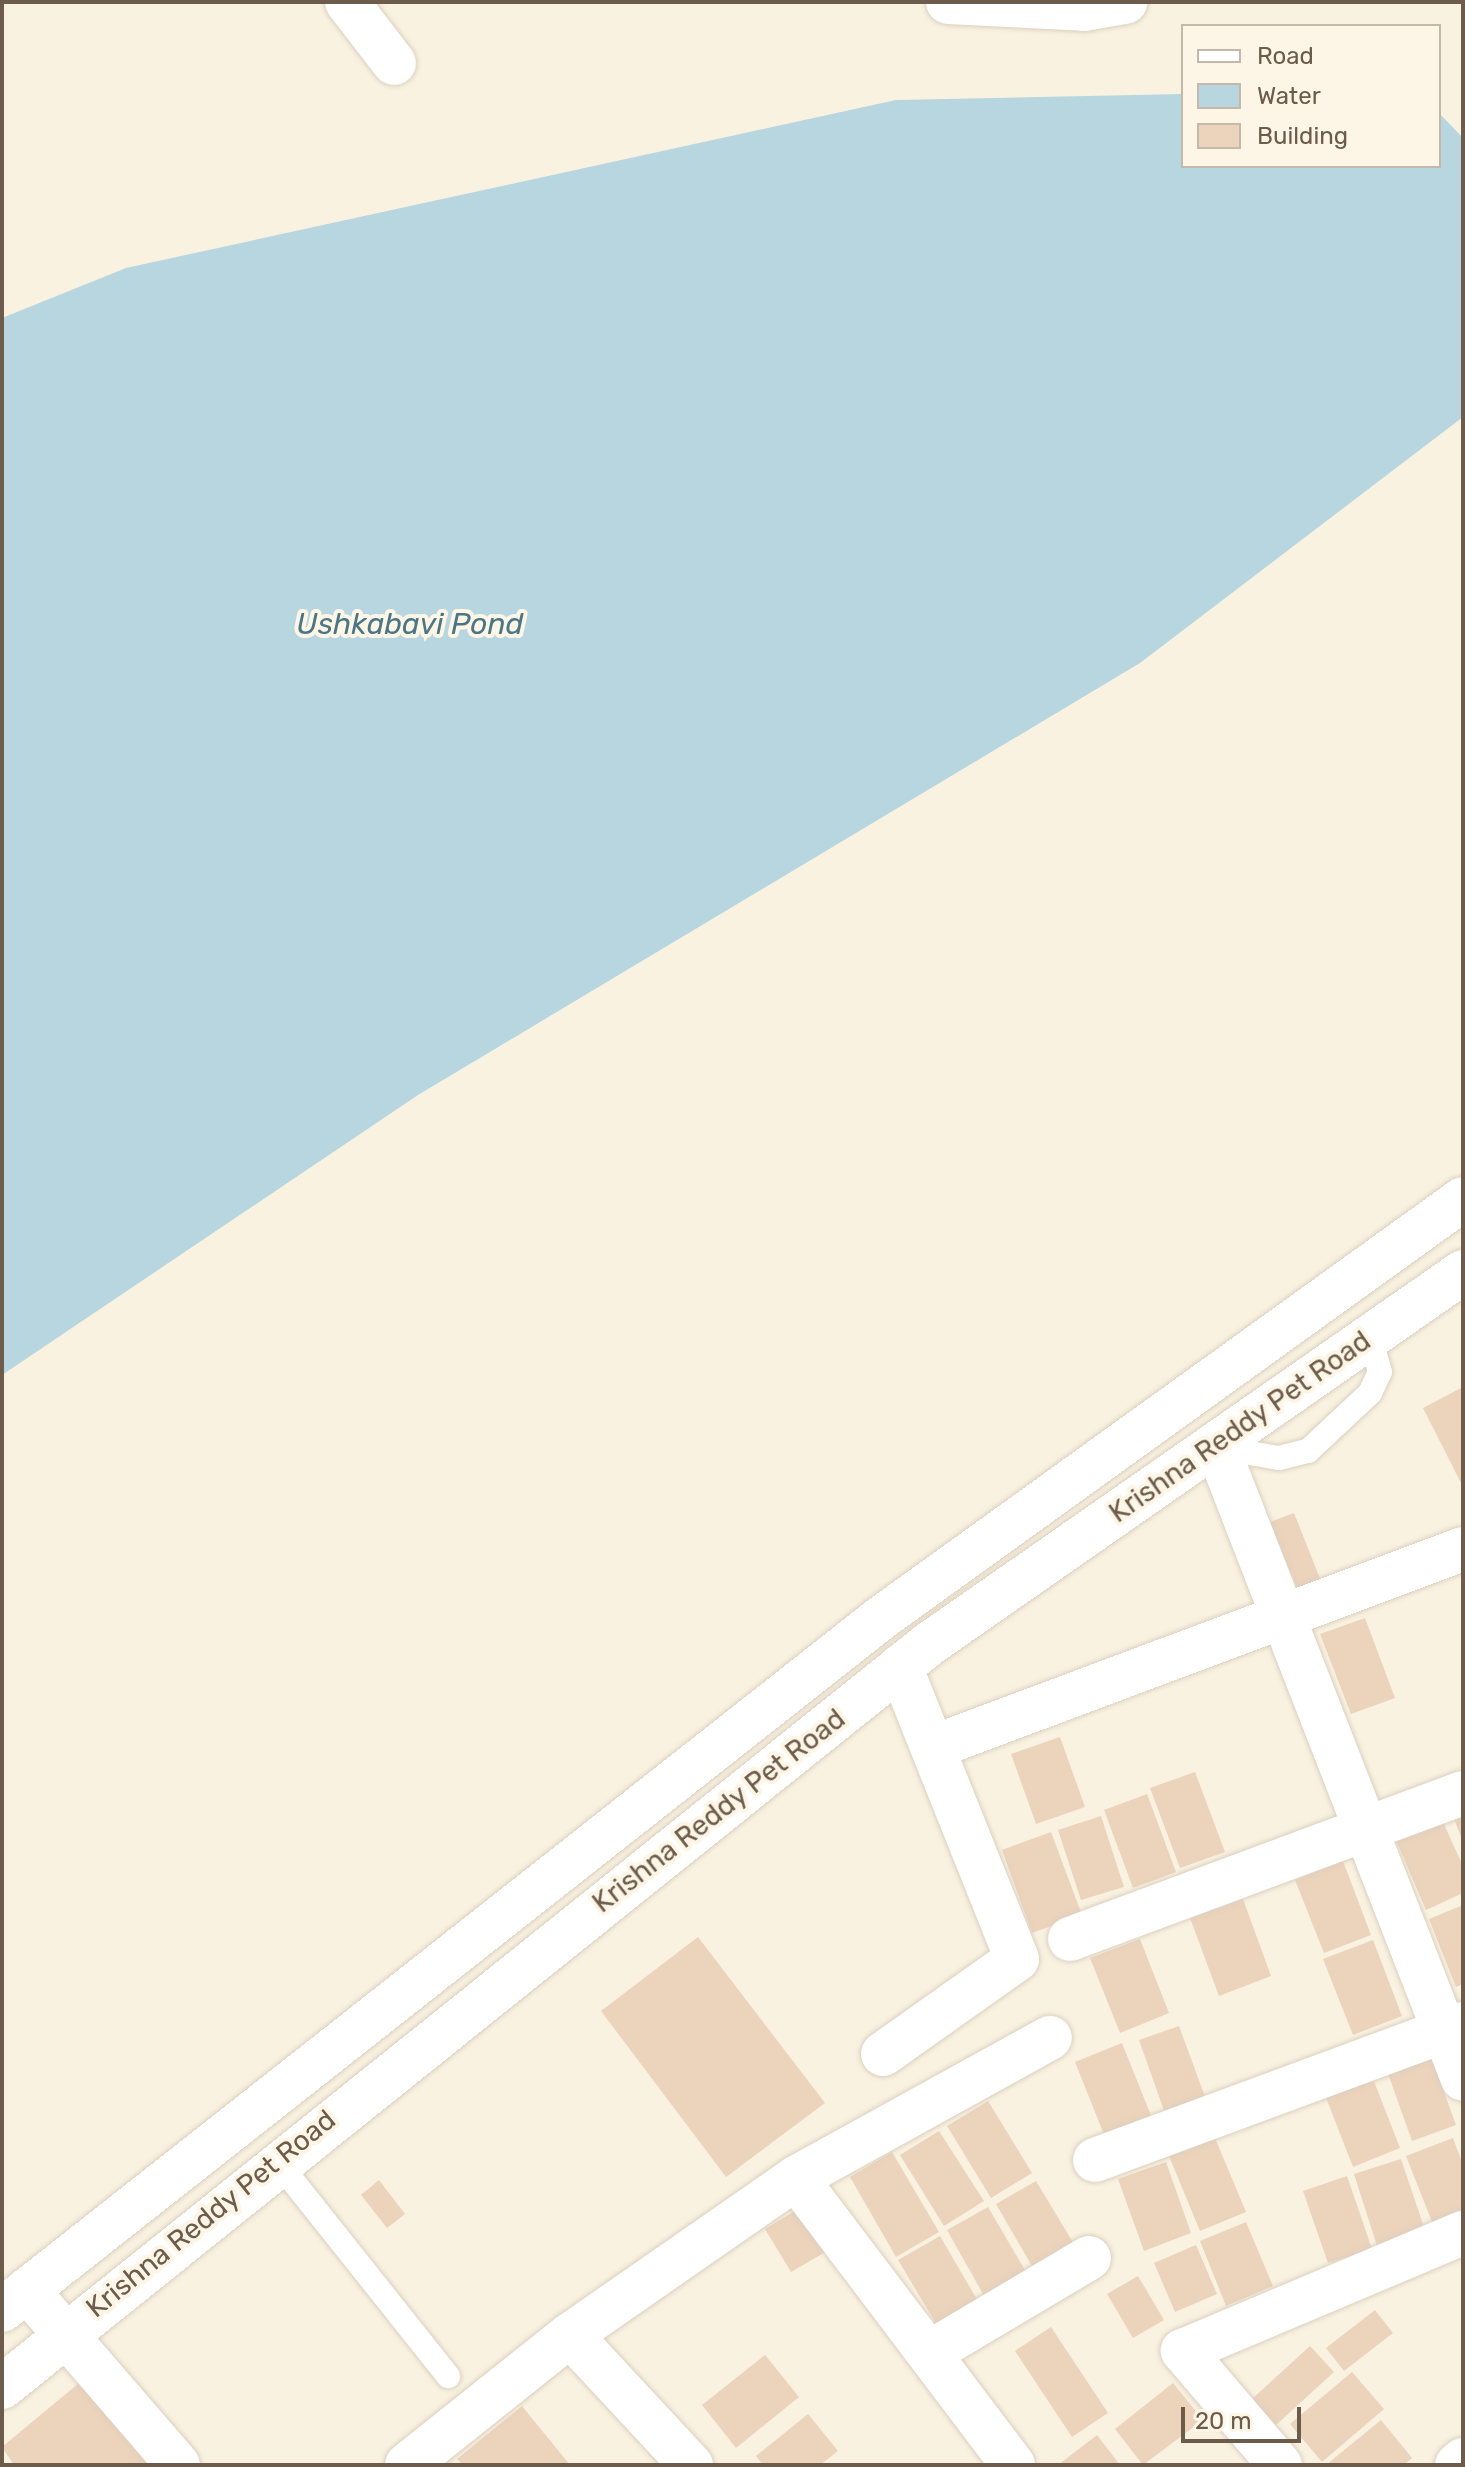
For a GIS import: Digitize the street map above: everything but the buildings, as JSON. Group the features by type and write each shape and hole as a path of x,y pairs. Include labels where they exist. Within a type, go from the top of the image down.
{"street":[{"path":"347,2 394,63"},
{"path":"948,2 1084,9 1125,2"},
{"name":"Krishna Reddy Pet Road","path":"14,2300 881,1618 1463,1199"},
{"name":"Krishna Reddy Pet Road","path":"2,2387 64,2332 277,2161 900,1667 1463,1272"},
{"path":"1222,1440 1278,1619 1362,1831 1453,2027 1463,2079"},
{"path":"955,1739 1463,1549"},
{"path":"883,2054 1017,1959 900,1667"},
{"path":"1070,1939 1463,1793"},
{"path":"1095,2160 1453,2027"},
{"path":"422,2460 570,2335 796,2178 1050,2038"},
{"path":"796,2178 1013,2465"},
{"path":"1280,2465 1183,2351 1463,2233"},
{"path":"929,2353 1089,2258"},
{"path":"14,2300 64,2332 178,2465"},
{"path":"570,2335 691,2465"},
{"path":"1457,2465 1463,2460"}],"lane":[{"path":"1222,1440 1250,1453 1279,1458 1308,1451 1370,1393 1380,1372 1370,1336"},
{"path":"277,2161 448,2376"}],"water":[{"name":"Ushkabavi Pond","path":"1181,94 1181,168 1441,168 1441,115 1463,138 1463,417 1140,663 418,1095 2,1375 2,318 126,268 896,100"}]}
